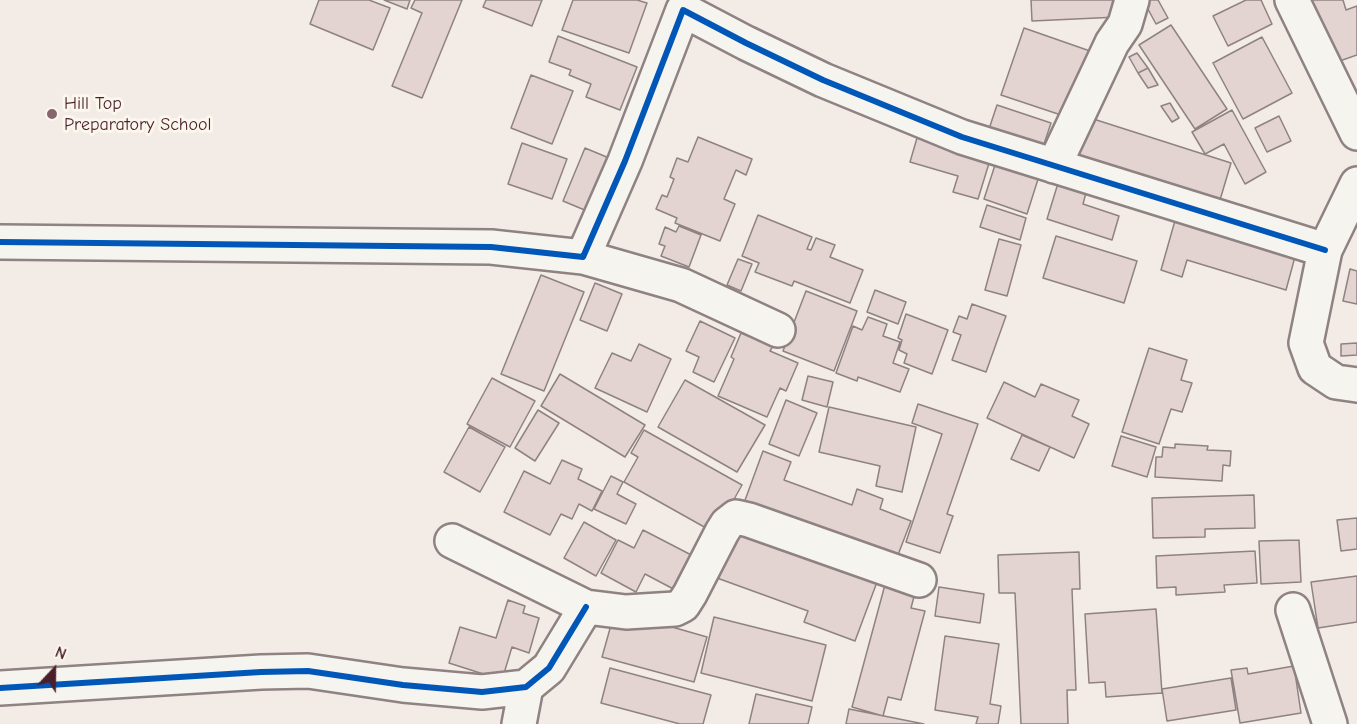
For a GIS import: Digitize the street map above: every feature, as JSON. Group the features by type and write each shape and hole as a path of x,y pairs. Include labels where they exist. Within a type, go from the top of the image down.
{"street":[{"path":"1054,166 1112,43 1125,24 1132,0"},
{"path":"1292,0 1357,133"},
{"path":"583,257 625,161 686,5 746,43 823,80 962,137 1326,250"},
{"path":"1357,184 1326,250 1306,343 1315,368 1336,382 1357,385"},
{"path":"0,242 491,247 583,257 681,285 778,330"},
{"path":"452,541 586,607 626,612 675,609 683,605 722,532 727,524 736,517 919,580"},
{"path":"0,688 308,671 403,685 482,692 526,687 549,668 586,607"},
{"path":"1293,609 1330,724"},
{"path":"519,724 526,687"}],"building":[{"path":"319,0 369,0 390,8 373,50 310,24"},
{"path":"384,0 410,0 407,9"},
{"path":"415,0 462,0 422,98 392,86 422,13 411,8"},
{"path":"486,0 542,0 532,26 483,7"},
{"path":"573,0 637,0 647,3 629,53 562,30"},
{"path":"1031,0 1117,0 1118,17 1032,21"},
{"path":"1143,0 1158,0 1168,18 1156,24"},
{"path":"1246,0 1261,0 1272,24 1228,46 1213,16"},
{"path":"1309,0 1343,0 1346,10 1357,6 1357,55 1331,64"},
{"path":"1171,25 1227,109 1195,129 1139,45"},
{"path":"1024,28 1090,51 1067,117 1001,95"},
{"path":"558,36 637,67 620,110 586,97 591,84 569,75 571,70 549,62"},
{"path":"1262,37 1292,93 1243,119 1213,63"},
{"path":"1137,53 1148,68 1138,73 1129,57"},
{"path":"1148,68 1158,85 1148,88 1138,73"},
{"path":"531,75 573,91 552,144 511,128"},
{"path":"1170,103 1179,118 1172,122 1161,106"},
{"path":"997,105 1051,123 1040,156 986,138"},
{"path":"1232,110 1266,172 1245,184 1224,144 1205,154 1192,132"},
{"path":"1084,116 1231,163 1217,210 1068,163"},
{"path":"1279,116 1291,141 1267,152 1255,128"},
{"path":"698,137 752,159 746,175 736,170 724,199 735,204 720,241 675,223 677,218 656,209 662,195 667,197 674,179 670,177 677,158 688,162"},
{"path":"917,138 990,160 978,199 953,192 958,176 910,162"},
{"path":"522,143 567,159 552,199 508,184"},
{"path":"585,148 609,158 587,211 563,201"},
{"path":"996,162 1039,176 1027,214 984,199"},
{"path":"1059,180 1087,189 1083,204 1119,216 1112,240 1047,219"},
{"path":"987,205 1026,218 1020,240 980,227"},
{"path":"758,215 812,237 807,249 811,250 816,238 835,245 830,257 863,270 850,303 794,281 792,286 755,272 759,263 742,256"},
{"path":"1176,217 1296,253 1286,290 1187,260 1182,277 1161,270"},
{"path":"679,226 701,235 689,267 661,256 665,246 659,244 665,227 676,232"},
{"path":"1056,236 1137,261 1124,303 1043,278"},
{"path":"999,239 1021,245 1007,296 985,290"},
{"path":"738,259 752,264 741,291 727,285"},
{"path":"1350,269 1357,271 1357,304 1343,301"},
{"path":"541,275 584,292 544,391 501,374"},
{"path":"595,283 622,294 607,331 580,320"},
{"path":"875,290 906,302 898,324 867,312"},
{"path":"806,291 857,311 834,371 783,351"},
{"path":"972,304 1006,316 986,372 952,360 961,335 953,332 959,316 967,319"},
{"path":"906,314 948,330 932,374 904,363 907,354 899,350 902,340 898,338"},
{"path":"868,317 887,324 883,336 900,342 893,363 909,369 900,392 858,377 857,381 836,373 853,326 862,330"},
{"path":"700,321 735,338 714,382 693,372 699,357 686,351"},
{"path":"741,333 773,346 770,351 798,363 786,391 780,388 767,417 718,396 734,359 731,357"},
{"path":"1357,343 1357,355 1341,356 1341,344"},
{"path":"639,344 671,359 647,412 595,388 612,353 631,361"},
{"path":"1149,348 1187,360 1181,380 1192,383 1182,412 1171,409 1159,444 1122,432"},
{"path":"560,374 645,425 625,457 541,406"},
{"path":"808,376 833,382 827,407 802,400"},
{"path":"492,378 535,401 510,447 467,424"},
{"path":"685,380 765,425 737,472 658,427"},
{"path":"1004,382 1035,397 1041,384 1079,400 1072,416 1089,424 1074,458 987,418"},
{"path":"786,400 817,413 799,456 769,444"},
{"path":"918,404 978,424 947,514 953,516 940,553 906,542 942,434 912,423"},
{"path":"829,407 916,427 902,492 876,486 880,466 819,452"},
{"path":"538,410 559,423 535,461 515,448"},
{"path":"469,427 505,447 480,492 444,472"},
{"path":"644,430 742,485 715,533 624,482 638,457 631,453"},
{"path":"1022,435 1050,447 1039,471 1011,459"},
{"path":"1121,436 1156,447 1147,477 1112,466"},
{"path":"1175,444 1208,446 1207,450 1231,451 1230,466 1223,465 1222,481 1155,477 1156,457 1162,457 1163,447 1175,448"},
{"path":"763,451 791,462 784,480 852,505 857,489 883,499 880,509 911,521 896,560 744,503"},
{"path":"562,460 582,469 578,479 602,491 592,511 579,504 572,519 561,514 550,535 504,512 524,471 550,484"},
{"path":"611,476 623,482 617,494 636,504 626,524 594,509"},
{"path":"1254,495 1255,528 1205,529 1205,537 1153,538 1152,498"},
{"path":"1357,518 1357,549 1341,551 1337,520"},
{"path":"584,522 616,540 596,576 564,558"},
{"path":"643,530 699,559 681,593 645,574 636,592 601,573 618,540 634,548"},
{"path":"735,530 877,582 855,641 804,622 808,611 717,578"},
{"path":"1299,540 1301,582 1261,584 1259,541"},
{"path":"1255,551 1257,583 1224,585 1225,592 1176,595 1176,587 1157,588 1156,556"},
{"path":"1079,552 1080,589 1072,589 1076,690 1067,690 1068,724 1021,724 1015,593 999,593 998,555"},
{"path":"1357,576 1357,622 1318,628 1311,582"},
{"path":"886,581 916,589 911,608 925,611 901,700 888,697 883,716 852,707"},
{"path":"939,587 984,594 980,623 935,616"},
{"path":"508,600 525,606 523,613 539,618 529,653 512,647 502,680 449,663 460,627 496,638"},
{"path":"1156,609 1162,693 1106,697 1105,682 1089,683 1085,614"},
{"path":"714,617 826,645 812,701 701,673"},
{"path":"613,618 649,628 651,621 707,637 694,682 602,657"},
{"path":"945,636 999,644 990,704 1001,706 998,724 976,724 978,717 935,710"},
{"path":"1294,666 1301,713 1240,723 1231,670 1247,668 1248,674"},
{"path":"610,668 711,695 703,724 680,724 601,703"},
{"path":"1231,678 1236,710 1167,721 1162,689"},
{"path":"756,694 812,707 808,724 749,724"},
{"path":"849,709 924,724 846,724"}],"cycle path":[{"path":"0,242 491,247 583,257 625,161 683,10 823,80 962,137 1325,250"},
{"path":"0,688 308,671 403,685 482,692 526,687 549,668 586,607"}],"place":[{"name":"Hill Top Preparatory School","path":"52,114"}]}
